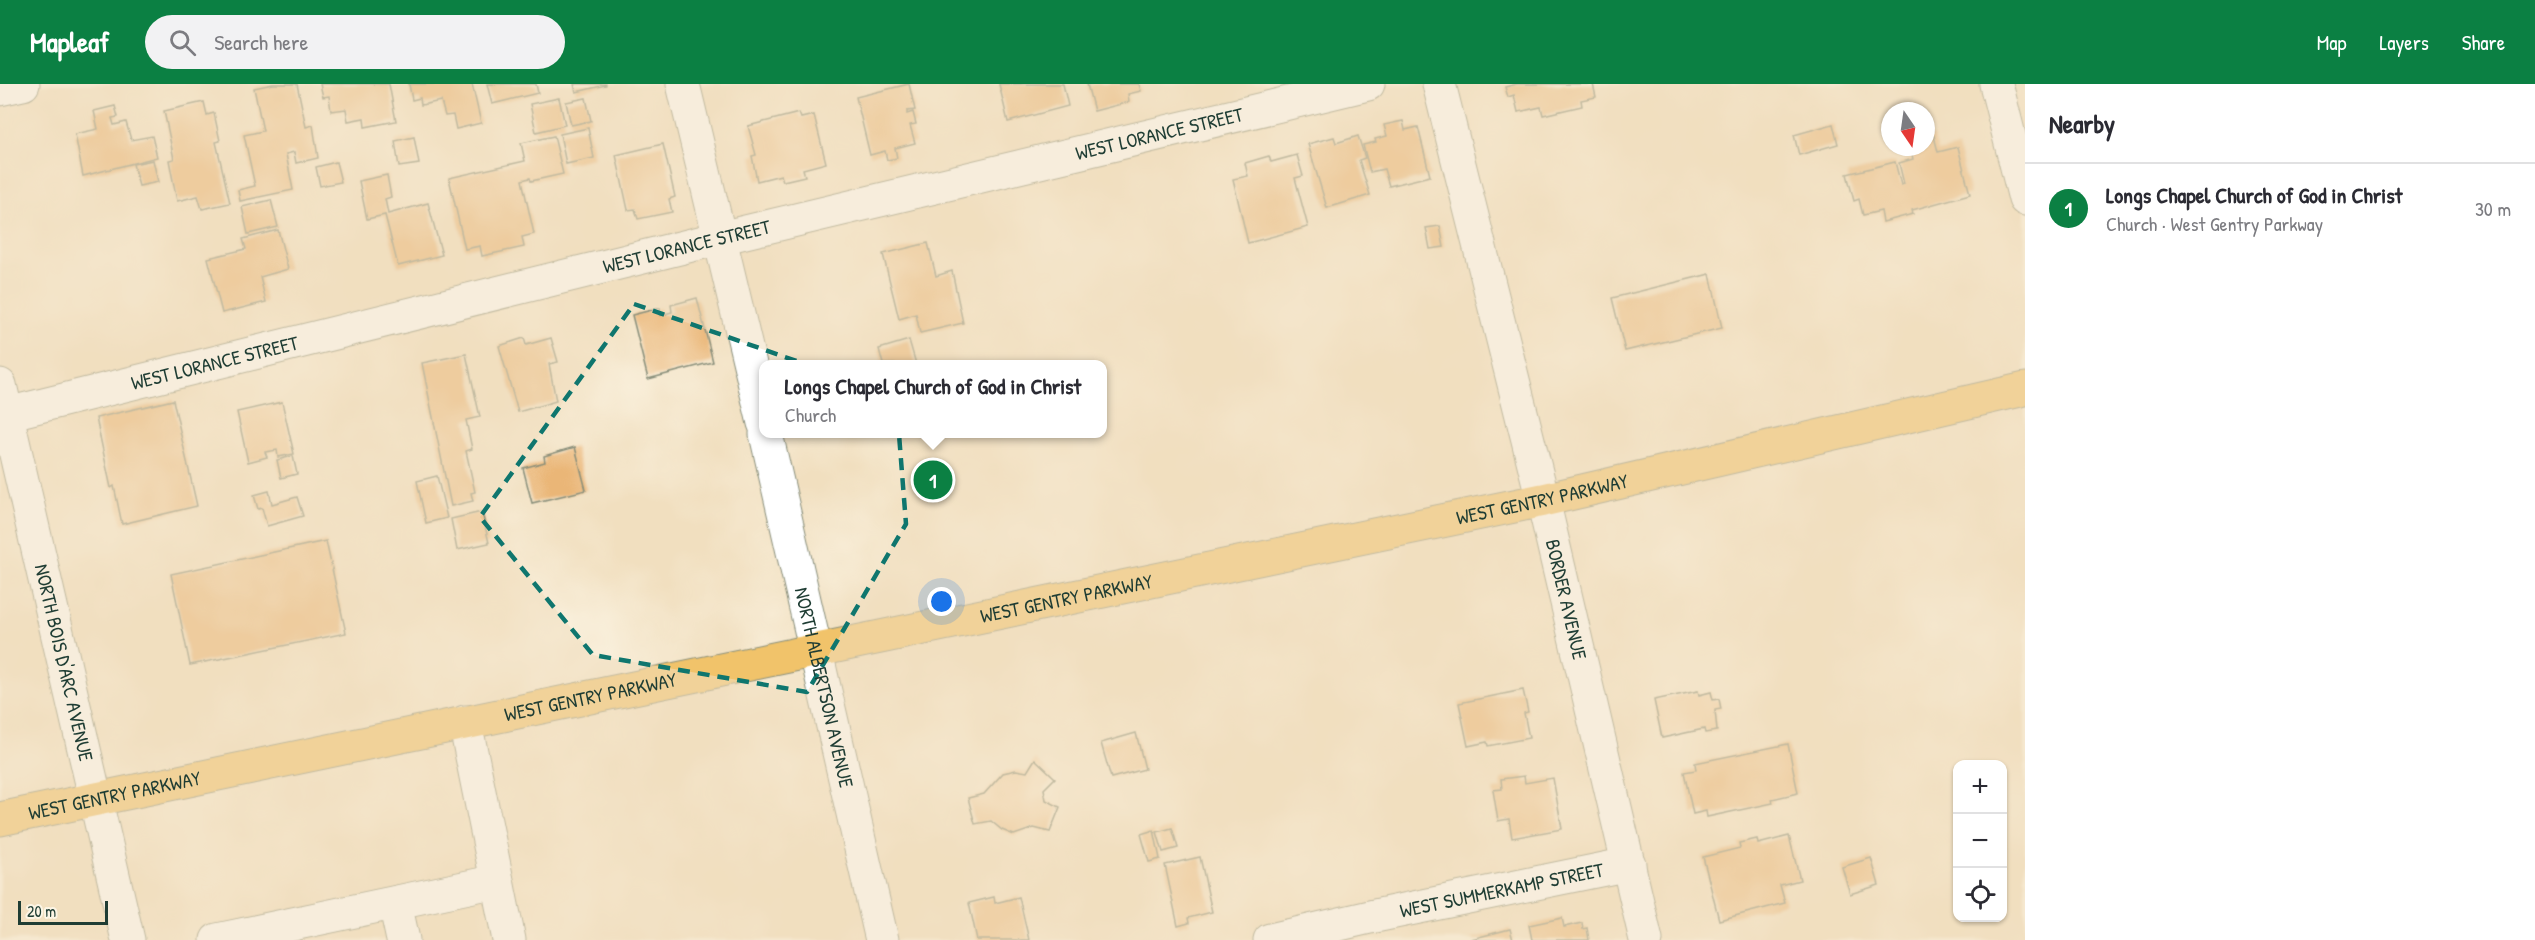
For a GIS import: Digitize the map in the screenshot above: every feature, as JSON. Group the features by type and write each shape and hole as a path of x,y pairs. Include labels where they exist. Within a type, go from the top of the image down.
{"main road":[{"name":"WEST GENTRY PARKWAY","path":"0,819 1543,500 2025,389"}],"street":[{"path":"0,89 23,84"},
{"path":"683,84 759,402"},
{"name":"WEST LORANCE STREET","path":"3,399 720,238 1368,84"},
{"name":"BORDER AVENUE","path":"1439,84 1543,500 1646,940"},
{"path":"1996,84 2025,199"},
{"name":"NORTH BOIS D'ARC AVENUE","path":"3,399 128,940"},
{"name":"NORTH ALBERTSON AVENUE","path":"767,438 882,940"},
{"path":"465,722 509,940"},
{"name":"WEST SUMMERKAMP STREET","path":"1270,940 1373,928 1629,864"},
{"path":"217,940 497,881"},
{"path":"394,903 403,940"}],"highlighted area":[{"path":"634,304 896,396 906,524 807,692 593,655 480,517"}],"building":[{"path":"273,84 297,84 306,127 313,125 318,158 296,163 294,152 286,154 293,190 240,201 238,190 255,186 244,135 263,131 254,88"},
{"path":"320,84 389,84 396,121 365,127 364,118 348,121 346,109 331,111 329,96 323,97"},
{"path":"409,84 472,84 481,123 456,129 453,115 445,116 441,101 421,105 420,98 412,100"},
{"path":"487,84 536,84 538,93 492,104"},
{"path":"574,84 606,84 606,85 576,92"},
{"path":"909,84 915,110 907,111 907,114 913,112 916,124 910,125 915,143 895,148 897,158 887,160 885,151 870,155 856,97"},
{"path":"999,84 1063,84 1068,106 1008,122"},
{"path":"1087,84 1139,84 1141,91 1128,94 1129,102 1094,111"},
{"path":"1517,84 1593,84 1596,97 1581,100 1582,106 1543,115 1541,107 1518,112 1514,95 1508,97 1505,87"},
{"path":"559,98 565,125 536,132 530,104"},
{"path":"586,98 591,121 571,125 566,102"},
{"path":"204,102 207,115 214,113 220,141 216,142 230,203 202,209 198,196 177,201 169,160 174,159 164,111"},
{"path":"115,106 118,117 112,118 114,125 126,122 131,140 152,136 157,157 83,176 75,134 98,129 94,111"},
{"path":"799,113 801,118 814,115 826,163 803,169 805,176 783,181 781,175 757,181 752,156 756,155 748,126"},
{"path":"1403,121 1405,130 1418,127 1430,176 1389,186 1384,169 1370,172 1363,145 1387,136 1384,125"},
{"path":"1833,124 1838,144 1799,155 1794,135"},
{"path":"588,128 594,158 566,164 560,134"},
{"path":"554,136 563,174 531,181 530,178 522,180 534,234 522,237 524,247 482,256 480,246 465,249 449,178 525,161 521,143"},
{"path":"1358,136 1365,158 1359,160 1370,195 1327,208 1308,144 1334,137 1336,143"},
{"path":"414,137 419,164 399,167 395,141"},
{"path":"1935,140 1938,152 1958,147 1970,194 1912,210 1913,214 1883,222 1881,211 1863,215 1859,199 1854,201 1847,174 1895,162 1901,185 1904,184 1899,163 1913,159 1912,156 1935,156"},
{"path":"663,144 675,197 669,199 672,212 638,219 635,209 628,210 616,155"},
{"path":"1297,155 1303,176 1295,178 1308,227 1248,243 1233,179 1248,176 1245,163 1269,156 1271,162"},
{"path":"153,160 158,182 139,186 133,164"},
{"path":"336,162 341,182 320,186 316,167"},
{"path":"387,175 391,197 385,199 388,214 428,203 442,255 398,266 385,215 367,219 359,181"},
{"path":"271,200 278,227 248,234 242,207"},
{"path":"1440,226 1444,247 1430,249 1426,228"},
{"path":"278,230 288,269 260,277 266,302 222,313 208,258 246,249 243,239"},
{"path":"928,243 936,276 952,271 963,323 920,333 916,314 899,319 883,254"},
{"path":"1710,274 1722,328 1625,351 1612,298"},
{"path":"697,298 713,362 648,379 632,315 660,308 661,315 672,312 671,305"},
{"path":"524,338 526,345 551,338 558,362 549,364 556,401 518,412 499,346"},
{"path":"909,340 915,360 882,360 879,349"},
{"path":"466,354 480,417 466,420 472,449 466,451 475,492 471,493 473,501 451,506 422,363"},
{"path":"173,400 197,506 122,524 114,486 111,488 96,418"},
{"path":"282,402 294,454 278,457 277,450 265,452 267,457 248,462 237,412"},
{"path":"575,447 586,490 532,503 523,468 545,462 544,456"},
{"path":"293,456 297,474 281,478 277,460"},
{"path":"437,476 447,518 426,523 417,481"},
{"path":"269,491 272,504 297,497 303,516 267,526 262,508 258,509 254,495"},
{"path":"482,512 489,543 457,550 451,519"},
{"path":"326,541 346,633 190,665 171,574"},
{"path":"1523,690 1528,712 1524,713 1529,738 1488,746 1487,742 1468,746 1459,703"},
{"path":"1698,691 1699,695 1711,692 1713,700 1719,699 1721,709 1715,710 1717,731 1705,733 1704,729 1662,738 1654,700"},
{"path":"1136,733 1145,769 1111,778 1101,743"},
{"path":"1788,744 1798,793 1772,799 1773,803 1707,817 1706,811 1693,814 1684,772 1696,770 1695,763"},
{"path":"1035,759 1055,778 1044,789 1046,800 1060,807 1050,832 1034,828 1014,835 1002,830 991,821 975,824 968,798 984,794 1003,773 1016,770 1027,772"},
{"path":"1524,776 1525,783 1553,778 1562,829 1512,838 1509,819 1498,821 1493,790 1502,789 1501,779"},
{"path":"1172,828 1178,848 1163,852 1157,832"},
{"path":"1154,830 1160,859 1149,862 1141,834"},
{"path":"1789,836 1800,880 1780,885 1785,903 1719,920 1703,857 1740,848 1739,843 1757,839 1758,844"},
{"path":"1200,857 1212,912 1188,918 1189,923 1178,926 1165,865"},
{"path":"1871,858 1879,885 1850,894 1842,867"},
{"path":"994,897 995,903 1019,897 1029,940 977,940 969,903"},
{"path":"1562,918 1564,927 1582,923 1583,929 1587,928 1589,940 1532,940 1529,925"},
{"path":"1510,929 1513,940 1471,940 1471,939"}],"place":[{"name":"Longs Chapel Church of God in Christ","path":"933,480"}]}
